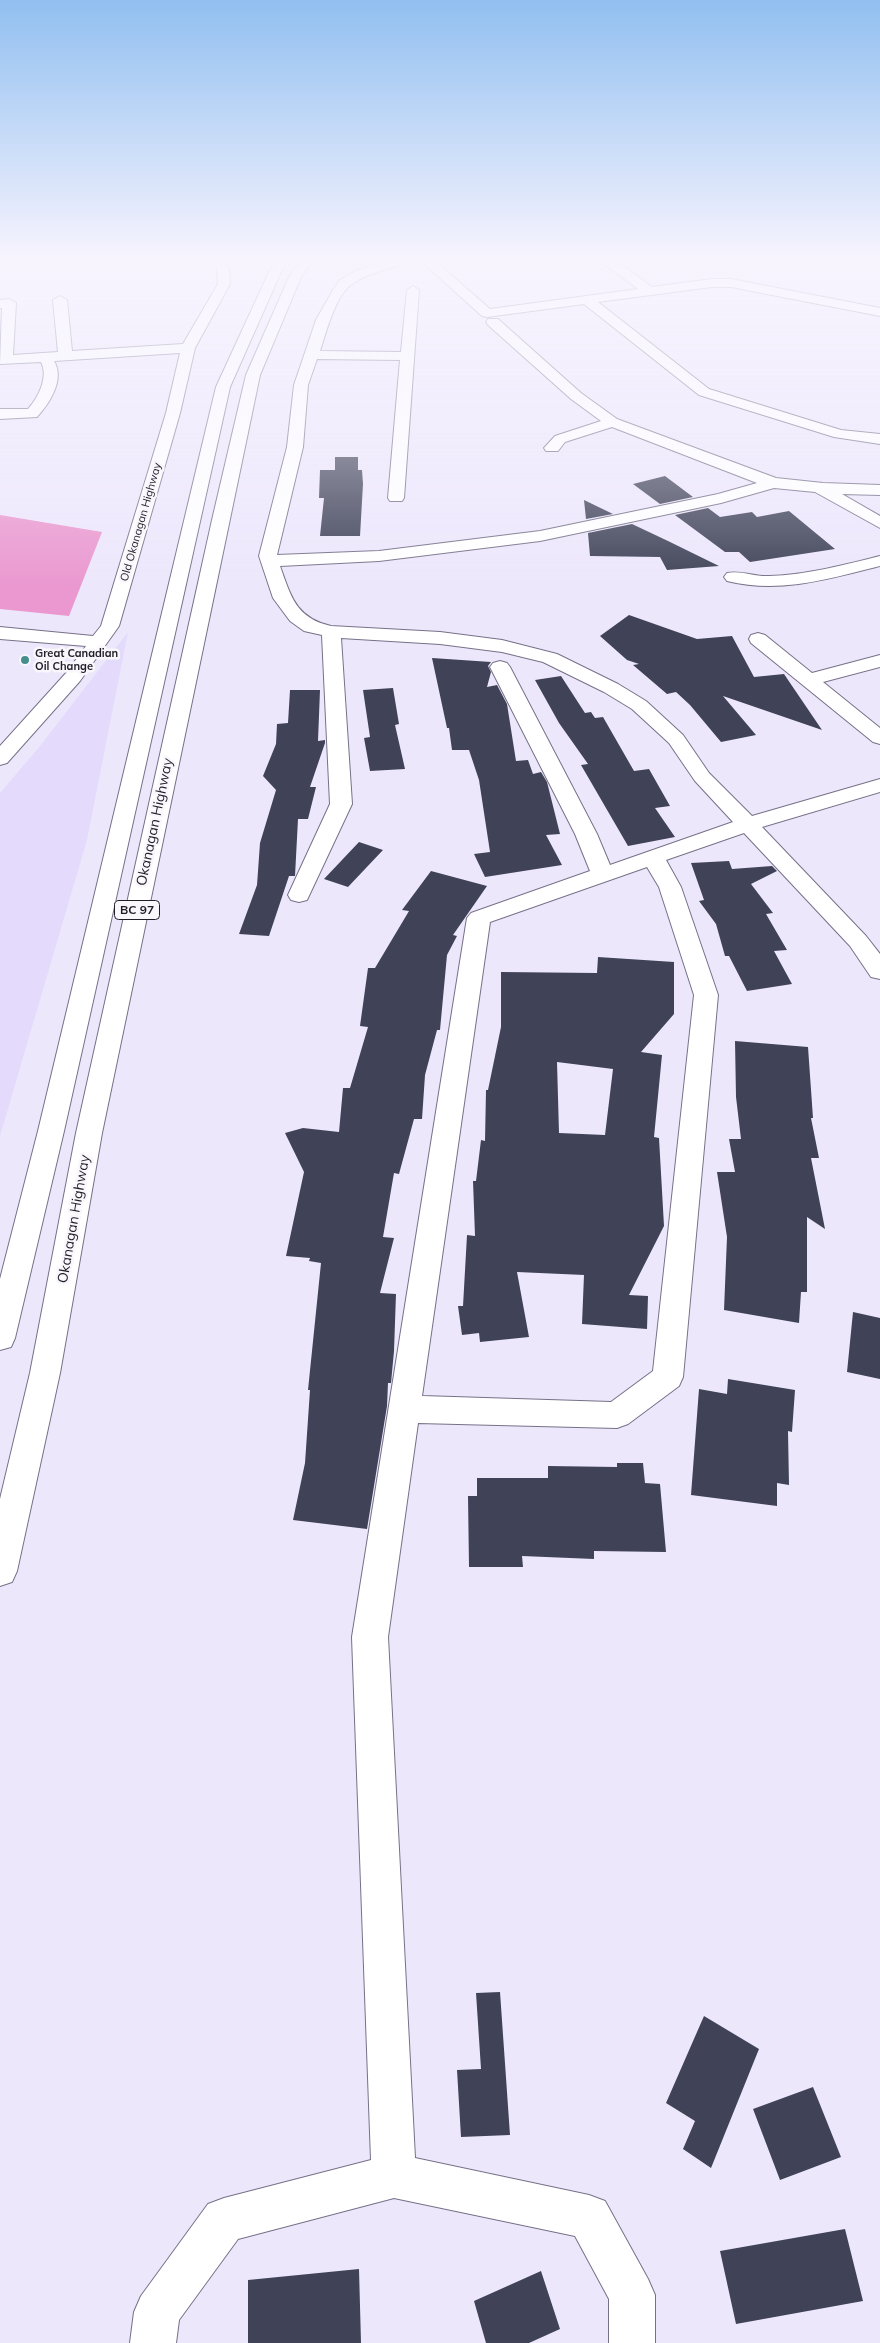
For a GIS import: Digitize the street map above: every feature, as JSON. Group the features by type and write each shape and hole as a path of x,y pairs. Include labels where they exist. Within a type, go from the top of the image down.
{"main road":[{"path":"0,414 32,414 39,408 51,369"},
{"name":"Old Okanagan Highway","path":"0,758 73,676 110,626 173,412 183,369"},
{"name":"BC 97","path":"0,1338 52,1131 223,387 231,369"},
{"name":"Okanagan Highway","path":"0,1571 45,1374 89,1133 218,530 248,395 256,369"},
{"path":"306,369 301,385 295,447 268,556 282,598 296,617 311,627 331,632 440,638 502,646 550,658 611,688 638,705 676,739 702,777 858,941 880,971"},
{"path":"396,498 406,369"},
{"path":"546,369 576,396 612,422 773,483 819,488 880,490"},
{"path":"675,369 704,392 839,434 880,438"},
{"path":"552,448 560,439 612,422"},
{"path":"269,561 379,556 540,536 721,498 773,483"},
{"path":"819,488 880,523"},
{"path":"733,577 767,582 810,578 880,561"},
{"path":"300,895 341,804 331,632"},
{"path":"0,633 98,642"},
{"path":"758,639 880,738"},
{"path":"808,680 880,661"},
{"path":"500,667 586,834 603,875"},
{"path":"394,2176 370,1637 479,918 748,824 880,785"},
{"path":"405,1409 617,1415 668,1377 706,995 670,886 652,858"},
{"path":"858,941 880,934"},
{"path":"153,2343 156,2312 224,2220 394,2176 589,2217 632,2295 632,2343"}],"shaded area":[{"path":"0,515 102,532 69,616 0,609"},
{"path":"128,632 87,840 0,1136 0,793 40,746"}],"building":[{"path":"335,457 358,457 358,470 362,470 363,484 360,536 320,536 324,498 319,498 320,470 335,470"},
{"path":"665,476 693,497 660,504 633,484"},
{"path":"584,500 613,514 586,519"},
{"path":"708,508 720,517 752,512 757,517 789,511 835,549 750,562 739,552 725,552 675,515"},
{"path":"632,524 719,566 667,570 660,557 590,556 588,533"},
{"path":"629,615 697,639 732,636 754,677 784,674 822,730 723,696 756,735 721,742 690,705 676,692 667,694 633,665 639,664 627,660 600,636"},
{"path":"432,658 491,662 488,666 491,672 487,687 497,685 507,704 516,761 528,760 533,774 541,772 547,782 560,834 546,835 562,865 485,877 474,854 490,852 479,780 469,750 452,750 449,728 447,728"},
{"path":"561,676 585,713 591,712 595,718 603,717 634,771 649,769 670,806 655,808 675,837 628,846 581,765 588,764 559,723 535,680"},
{"path":"393,688 399,724 395,725 405,769 370,771 364,738 370,737 363,690"},
{"path":"290,690 320,690 318,741 325,740 325,743 310,787 316,787 308,819 298,819 295,876 289,876 269,936 239,934 257,885 260,843 276,790 263,776 276,744 277,724 288,723"},
{"path":"359,842 383,850 348,887 324,879"},
{"path":"729,861 732,869 772,866 777,871 751,884 773,913 766,914 787,950 774,951 792,984 747,991 729,956 725,956 716,924 699,901 704,900 691,863"},
{"path":"431,871 487,886 453,935 457,936 447,955 440,1030 437,1030 425,1075 422,1119 414,1119 399,1174 394,1173 383,1237 394,1238 380,1293 396,1294 394,1351 391,1383 388,1383 387,1406 367,1529 293,1520 305,1463 310,1390 308,1390 321,1263 309,1261 310,1258 286,1256 304,1172 285,1133 303,1128 339,1132 343,1088 350,1088 368,1027 360,1026 368,968 375,968 409,911 402,910"},
{"path":"598,957 674,962 674,1014 641,1052 662,1055 654,1137 659,1138 664,1226 629,1295 648,1296 647,1329 582,1324 584,1275 517,1272 529,1337 480,1342 479,1333 462,1335 458,1306 463,1306 467,1235 475,1236 473,1181 476,1181 481,1140 485,1141 486,1090 488,1090 501,1027 501,972 597,973","holes":["557,1062 613,1069 605,1135 559,1133"]},
{"path":"735,1041 808,1047 813,1118 811,1118 819,1158 811,1158 825,1229 807,1217 807,1292 801,1292 799,1323 724,1310 727,1237 717,1172 735,1172 729,1139 741,1139 736,1097"},
{"path":"853,1312 880,1318 880,1379 847,1372"},
{"path":"728,1379 795,1390 792,1432 788,1431 789,1485 777,1483 777,1506 691,1495 699,1389 727,1394"},
{"path":"617,1463 643,1463 645,1483 660,1484 666,1552 594,1551 594,1559 522,1556 523,1567 469,1567 468,1496 477,1496 477,1478 548,1478 548,1466 617,1467"},
{"path":"500,1992 510,2135 461,2137 457,2070 481,2069 476,1993"},
{"path":"704,2016 759,2049 711,2168 683,2149 695,2121 666,2103"},
{"path":"813,2087 841,2157 780,2180 753,2109"},
{"path":"845,2229 863,2301 736,2324 720,2251"},
{"path":"359,2269 361,2343 248,2343 248,2280"},
{"path":"541,2271 560,2329 529,2343 486,2343 474,2301"}],"place":[{"name":"Great Canadian Oil Change","path":"25,660"}]}
